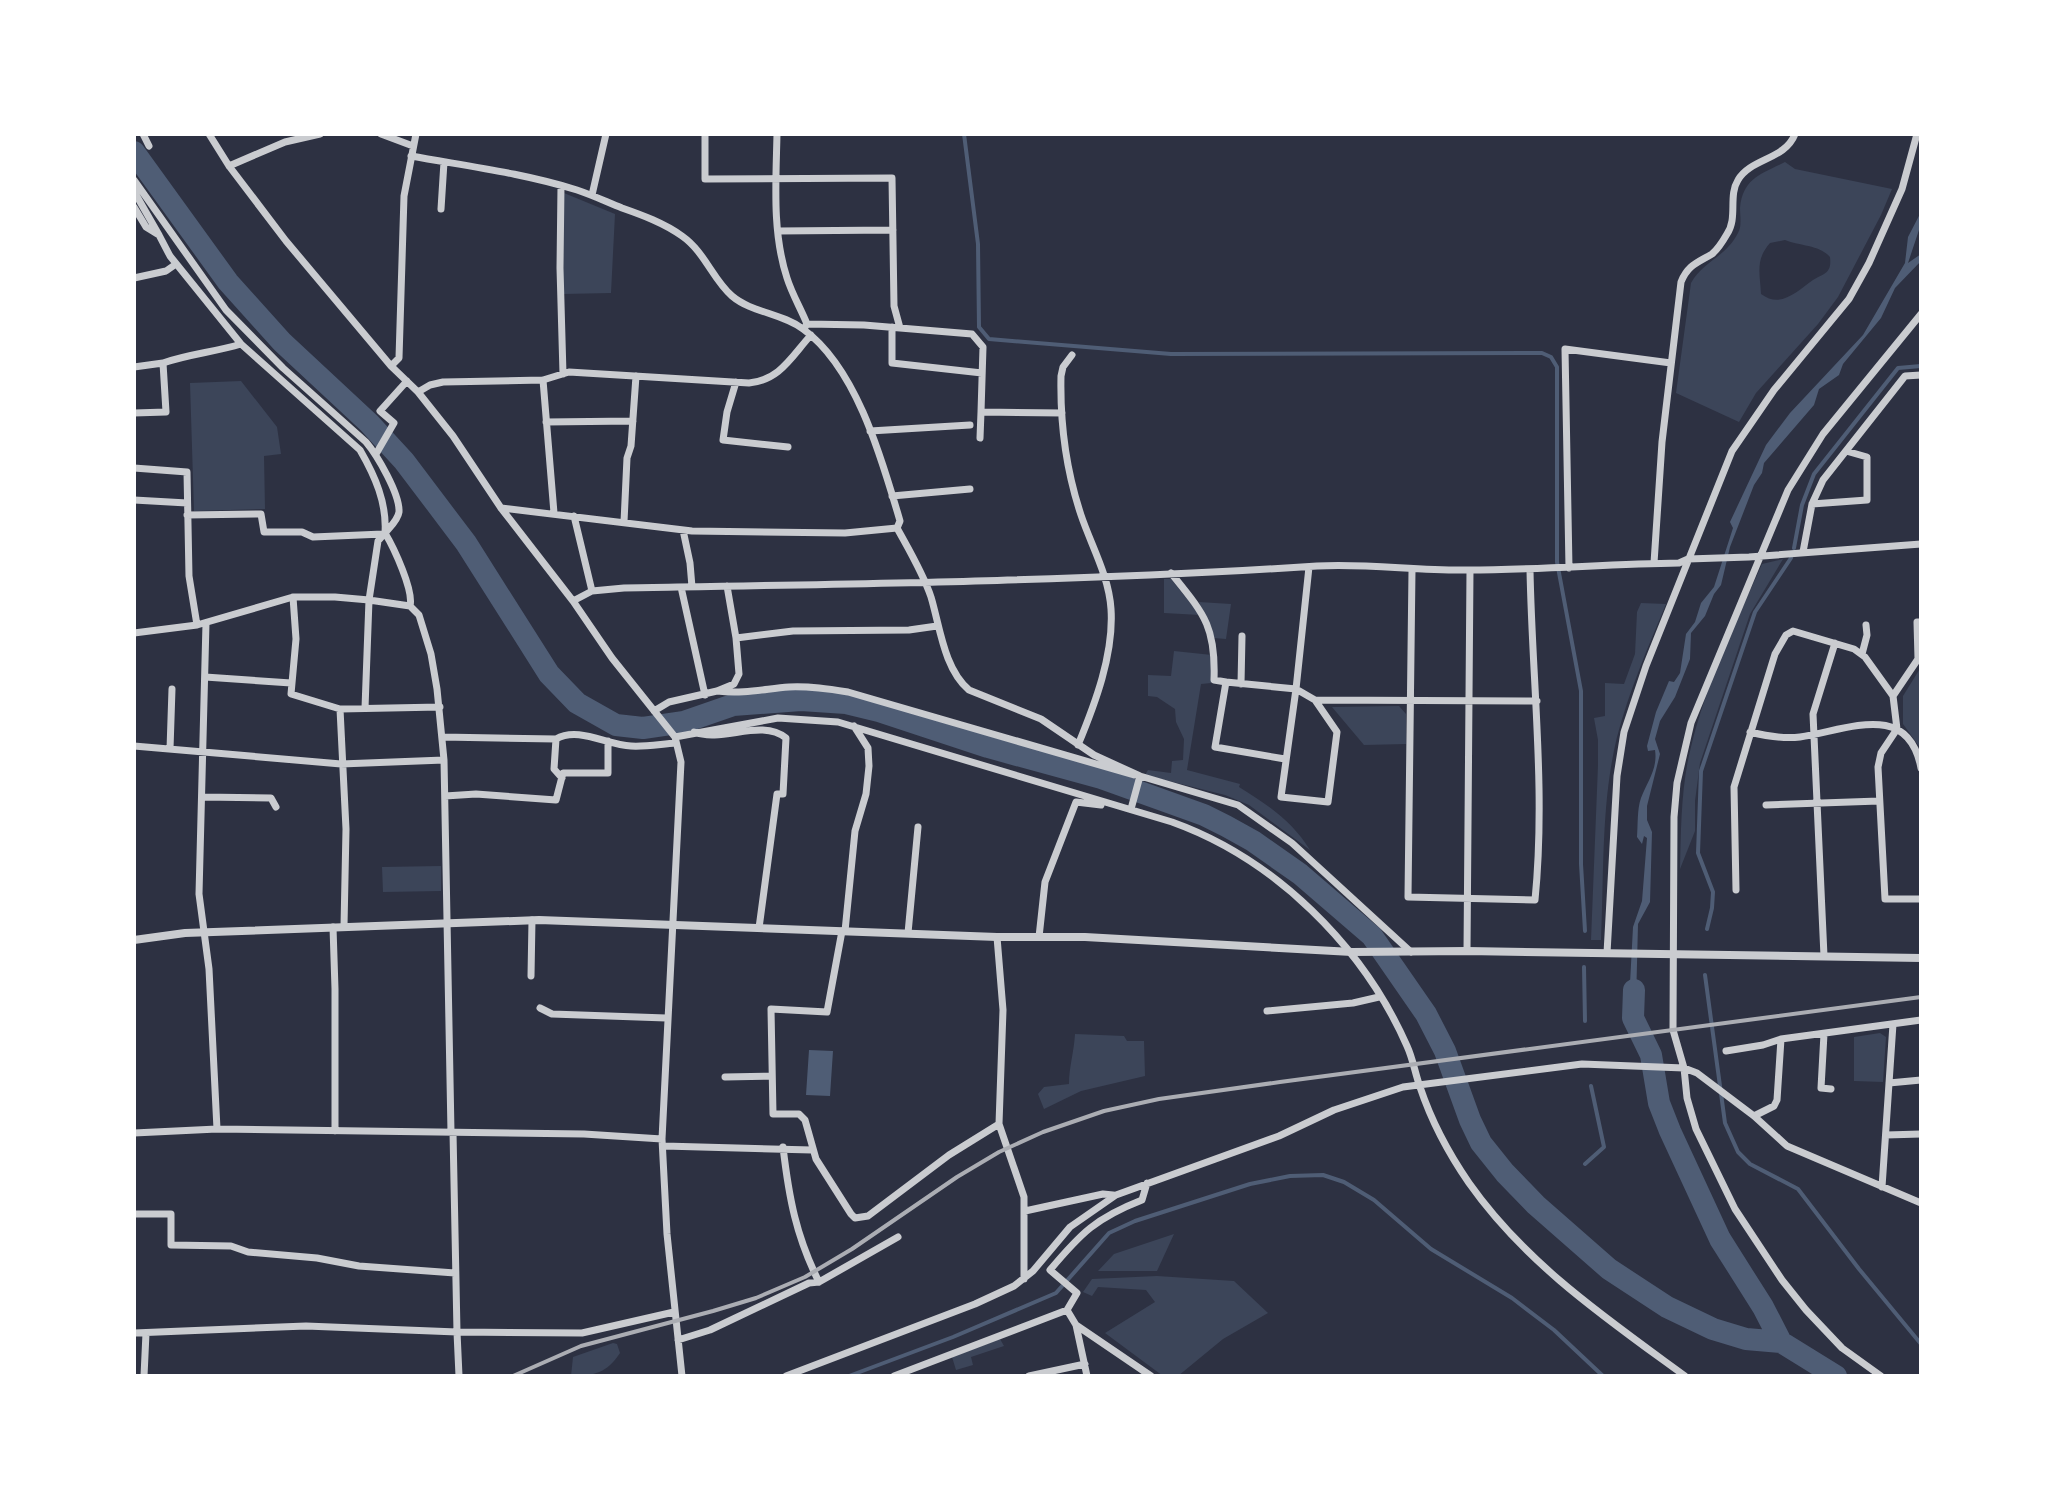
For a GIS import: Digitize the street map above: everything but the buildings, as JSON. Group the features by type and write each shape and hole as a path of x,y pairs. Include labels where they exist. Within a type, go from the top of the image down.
{"street":[{"path":"143,134 149,146"},
{"path":"209,134 229,166 286,241 453,436 501,508 674,738 681,762 666,1018 663,1142 667,1234 682,1376"},
{"path":"229,166 285,138 320,134"},
{"path":"381,134 413,146"},
{"path":"391,366 399,358 404,196 416,134"},
{"path":"592,195 606,134"},
{"path":"705,134 705,179 892,178 896,328 892,363 982,373"},
{"path":"1654,563 1662,442 1684,274 1690,266 1713,253 1729,232 1738,180 1747,171 1783,151 1795,134"},
{"path":"1610,953 1612,834 1617,776 1624,732 1646,666 1732,451 1774,390 1834,320 1869,263 1902,189 1917,134"},
{"path":"774,135 778,231 787,279 806,327 843,374 870,431 900,521 897,528"},
{"path":"411,156 561,186 658,222 682,235 701,253 731,295 806,327 896,328 972,334 983,347 980,438"},
{"path":"441,209 444,162"},
{"path":"134,182 135,193 176,264 241,344 360,450 372,470 383,502 385,533 394,548 411,597 410,606"},
{"path":"134,182 226,310 283,368 378,451 399,507 397,518 378,541 369,600 365,708"},
{"path":"561,186 563,374"},
{"path":"134,207 146,227 159,235"},
{"path":"778,231 893,230"},
{"path":"134,278 166,271 176,264"},
{"path":"1881,1376 1853,1358 1824,1331 1794,1295 1751,1235 1700,1140 1687,1098 1673,1030 1669,953 1674,817 1682,753 1691,723 1779,510 1801,467 1823,434 1921,314"},
{"path":"418,392 443,382 543,380 563,374 763,382 775,376 811,335"},
{"path":"134,367 241,344"},
{"path":"1567,568 1565,349 1671,363"},
{"path":"1072,355 1063,367 1061,376 1066,456 1080,513 1103,575 1111,607 1105,664 1094,706 1078,745"},
{"path":"134,413 166,412 163,363"},
{"path":"1803,552 1812,504 1823,480 1905,376 1921,375"},
{"path":"624,522 636,376"},
{"path":"543,380 554,513"},
{"path":"378,451 394,423 380,411 407,381"},
{"path":"736,382 723,440 788,447"},
{"path":"981,412 1062,413"},
{"path":"546,422 633,421"},
{"path":"870,431 970,425"},
{"path":"1812,504 1867,500 1867,457 1846,451"},
{"path":"134,468 187,472 189,576 202,624 205,677 199,894 209,969 217,1129"},
{"path":"892,496 970,489"},
{"path":"134,500 187,503"},
{"path":"501,508 683,530 845,533 897,528"},
{"path":"187,515 261,514 264,532 302,532 313,537 385,533"},
{"path":"574,516 592,591"},
{"path":"897,528 925,582 937,626 958,677 969,690 1041,719 1078,745 1140,778"},
{"path":"683,530 692,587"},
{"path":"573,601 592,591 681,587 925,582 1309,567 1530,570 1679,563 1688,559 1921,544"},
{"path":"1171,573 1204,614 1214,654 1214,680 1296,689 1315,700 1337,732 1328,802 1281,797 1296,689 1309,567"},
{"path":"1412,570 1408,897 1535,900 1539,861 1537,701 1530,570"},
{"path":"1467,951 1470,570"},
{"path":"656,713 669,702 717,691 731,686 738,678 736,638 727,586"},
{"path":"681,587 705,695"},
{"path":"134,633 202,624 293,597 369,600 404,608 410,606"},
{"path":"293,597 296,639 291,694 340,709 440,707"},
{"path":"410,606 419,615 431,654 440,707 444,760 459,1376"},
{"path":"1893,696 1919,659 1917,622 1921,622"},
{"path":"1862,654 1866,625"},
{"path":"736,638 793,631 909,630 937,626"},
{"path":"1736,890 1734,787 1775,654 1786,635 1793,631 1862,654 1893,696 1897,729 1881,753 1878,767 1885,899 1921,899"},
{"path":"1241,684 1242,636"},
{"path":"1824,956 1813,714 1835,643"},
{"path":"205,677 291,683"},
{"path":"1226,682 1215,747 1285,759"},
{"path":"717,691 743,693 788,687 821,687 848,692 1122,774 1238,805 1292,843 1411,952"},
{"path":"170,749 172,689"},
{"path":"1315,700 1537,701"},
{"path":"340,709 346,829 344,926"},
{"path":"442,737 556,739 579,736 629,746 778,718 806,719 854,726 1131,808 1203,833 1252,861 1355,952 1403,1035 1419,1086 1434,1120 1470,1185 1513,1237 1576,1295 1685,1376"},
{"path":"1750,732 1787,738 1852,724 1880,725 1897,729 1914,745 1921,768"},
{"path":"854,726 869,754 868,783 855,831 844,931 827,1012 771,1009 773,1114 799,1114 805,1120 812,1150 855,1218 868,1216 949,1155 999,1124"},
{"path":"694,732 712,737 769,730 786,738 783,794 777,794 759,928"},
{"path":"556,739 554,769 562,778"},
{"path":"445,796 476,794 556,800 563,773 608,773 608,741"},
{"path":"134,746 341,764 444,760"},
{"path":"1131,808 1140,778"},
{"path":"202,797 271,798 276,807"},
{"path":"1766,805 1879,801"},
{"path":"1039,937 1045,882 1076,802 1131,808"},
{"path":"908,933 918,827"},
{"path":"531,976 532,920"},
{"path":"134,940 203,933 532,920 997,937 1085,937 1355,952 1921,958"},
{"path":"333,927 335,1131"},
{"path":"997,937 1003,1010 999,1124 1024,1197 1024,1279"},
{"path":"1267,1011 1353,1003 1379,997"},
{"path":"540,1008 552,1014 666,1018"},
{"path":"1726,1051 1781,1039 1921,1020"},
{"path":"1882,1187 1893,1024"},
{"path":"1824,1034 1821,1088 1831,1089"},
{"path":"1754,1116 1774,1106 1777,1100 1781,1039"},
{"path":"786,1376 996,1295 1024,1279 1062,1235 1095,1207 1116,1195 1279,1136 1334,1110 1403,1087 1582,1064 1680,1068 1697,1073 1730,1097 1787,1146 1921,1203"},
{"path":"725,1077 771,1076"},
{"path":"1889,1083 1921,1080"},
{"path":"134,1133 217,1129 452,1132 812,1150"},
{"path":"1886,1135 1921,1134"},
{"path":"783,1147 792,1214 819,1282"},
{"path":"894,1376 1067,1310 1077,1293 1050,1270 1077,1238 1106,1216 1142,1200 1147,1183"},
{"path":"1025,1211 1088,1197 1116,1195"},
{"path":"134,1214 171,1214 171,1245 231,1246 248,1252 317,1258 359,1266 455,1273"},
{"path":"678,1340 722,1325 809,1283 819,1282 898,1237"},
{"path":"1067,1310 1076,1325 1087,1376"},
{"path":"134,1333 306,1326 582,1333 674,1312"},
{"path":"1076,1325 1151,1376"},
{"path":"144,1376 146,1333"},
{"path":"1029,1376 1085,1364"}],"shaded area":[{"path":"1785,162 1795,169 1892,189 1838,297 1756,393 1739,422 1676,393 1691,283 1738,233 1742,198 1749,183","holes":["1785,240 1826,253 1830,257 1830,267 1795,293 1775,300 1761,294 1760,267 1762,255 1770,243"]},
{"path":"564,193 615,214 611,293 563,294"},
{"path":"1921,212 1921,224 1908,263 1921,254 1921,261 1895,288 1881,318 1843,364 1839,375 1819,389 1814,405 1764,463 1730,547 1721,585 1705,616 1691,633 1690,659 1675,697 1660,721 1655,739 1660,754 1647,806 1647,820 1652,832 1650,902 1638,924 1633,1018 1629,1002 1633,927 1642,901 1647,838 1644,836 1642,844 1637,837 1638,812 1655,763 1655,750 1648,751 1647,746 1656,712 1669,681 1674,682 1680,673 1686,634 1695,622 1701,603 1714,587 1733,528 1730,522 1766,445 1790,413 1863,335 1905,263 1908,237"},
{"path":"241,381 277,427 281,454 264,456 265,509 194,511 190,383"},
{"path":"1783,559 1750,614 1700,763 1695,831 1680,869 1685,777 1705,700 1762,564"},
{"path":"1164,579 1171,579 1200,615 1164,613"},
{"path":"1199,602 1231,604 1226,639 1214,638"},
{"path":"1641,603 1666,604 1633,686 1617,737 1606,812 1601,940 1591,940 1598,765 1594,718 1605,716 1605,683 1624,684 1635,654 1637,612"},
{"path":"1174,651 1212,655 1211,683 1201,684 1187,770 1240,784 1239,787 1287,822 1310,850 1249,805 1225,795 1145,775 1148,770 1171,773 1172,761 1183,760 1184,739 1176,722 1175,709 1157,697 1148,696 1148,675 1171,676"},
{"path":"1921,667 1921,749 1903,724 1903,696"},
{"path":"1399,706 1406,714 1406,744 1364,745 1332,707"},
{"path":"441,866 441,891 383,892 382,867"},
{"path":"1880,1033 1886,1037 1883,1082 1854,1081 1854,1037"},
{"path":"1075,1034 1124,1036 1127,1041 1144,1041 1145,1076 1081,1091 1044,1109 1038,1094 1044,1087 1069,1084"},
{"path":"809,1050 833,1051 830,1096 806,1095"},
{"path":"1174,1234 1157,1271 1098,1271 1114,1254"},
{"path":"1157,1276 1234,1281 1268,1313 1223,1339 1178,1376 1163,1376 1105,1333 1155,1302 1146,1290 1098,1287 1092,1296 1083,1292 1092,1279"},
{"path":"1000,1339 1004,1346 971,1357 973,1365 956,1370 952,1357"},
{"path":"617,1344 620,1353 605,1369 593,1374 571,1376 573,1357"}],"waterway":[{"path":"964,134 978,244 979,327 989,339 1171,354 1542,353 1551,357 1557,367 1557,562 1581,691 1581,864 1585,931"},
{"path":"134,152 228,282 282,342 369,423 404,461 466,543 549,674 577,703 616,725 643,728 684,722 733,705 801,700 846,703 1101,778 1226,826 1300,874 1372,936 1426,1014 1445,1051 1481,1143 1536,1205 1609,1269 1667,1307 1713,1329 1746,1339 1781,1342 1836,1376"},
{"path":"1794,548 1802,505 1814,474 1898,368 1921,366"},
{"path":"1707,929 1713,892 1698,853 1701,771 1755,612 1791,558"},
{"path":"1584,967 1585,1021"},
{"path":"1705,975 1725,1123 1738,1152 1750,1164 1798,1189 1921,1344"},
{"path":"1634,990 1633,1018 1651,1055 1659,1103 1670,1131 1720,1239 1781,1342"},
{"path":"1585,1164 1604,1147 1591,1086"},
{"path":"849,1376 953,1337 1056,1293 1109,1233 1135,1221 1250,1184 1290,1176 1323,1175 1344,1182 1374,1200 1431,1249 1512,1298 1554,1330 1603,1376"}],"railway":[{"path":"513,1376 581,1346 756,1298 805,1277 999,1152 1043,1132 1104,1111 1159,1099 1280,1082 1921,997"}]}
